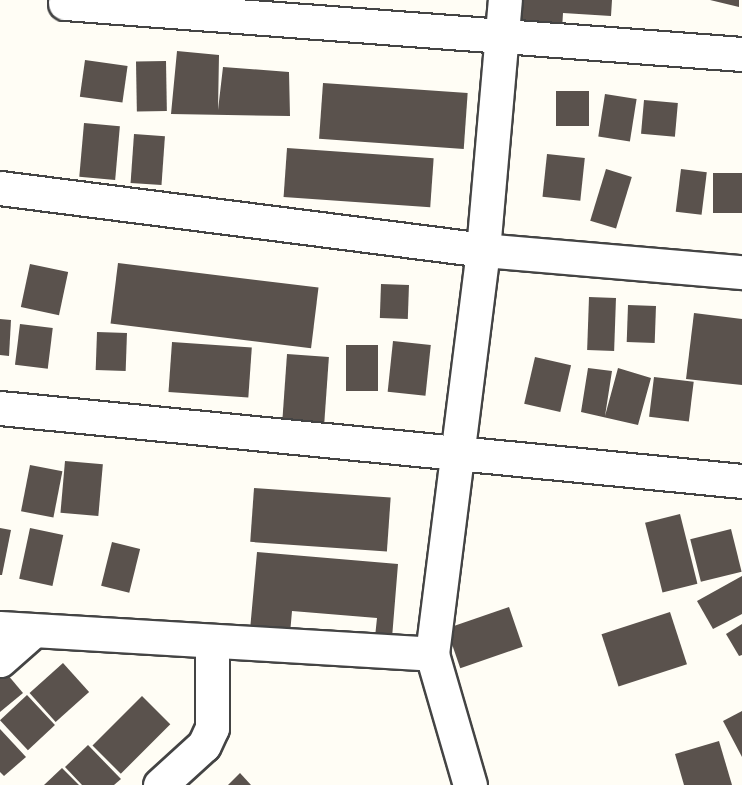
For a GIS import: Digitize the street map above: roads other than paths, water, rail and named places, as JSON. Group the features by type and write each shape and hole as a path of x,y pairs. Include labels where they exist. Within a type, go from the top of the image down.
{"street":[{"path":"471,785 432,654 483,250 499,37 505,0"},
{"path":"65,3 250,9 499,37 742,54"},
{"path":"0,188 483,250 742,272"},
{"path":"0,408 459,451 742,482"},
{"path":"0,628 212,645 432,654"},
{"path":"0,660 32,632"},
{"path":"160,785 204,745 212,728 212,645"}]}
